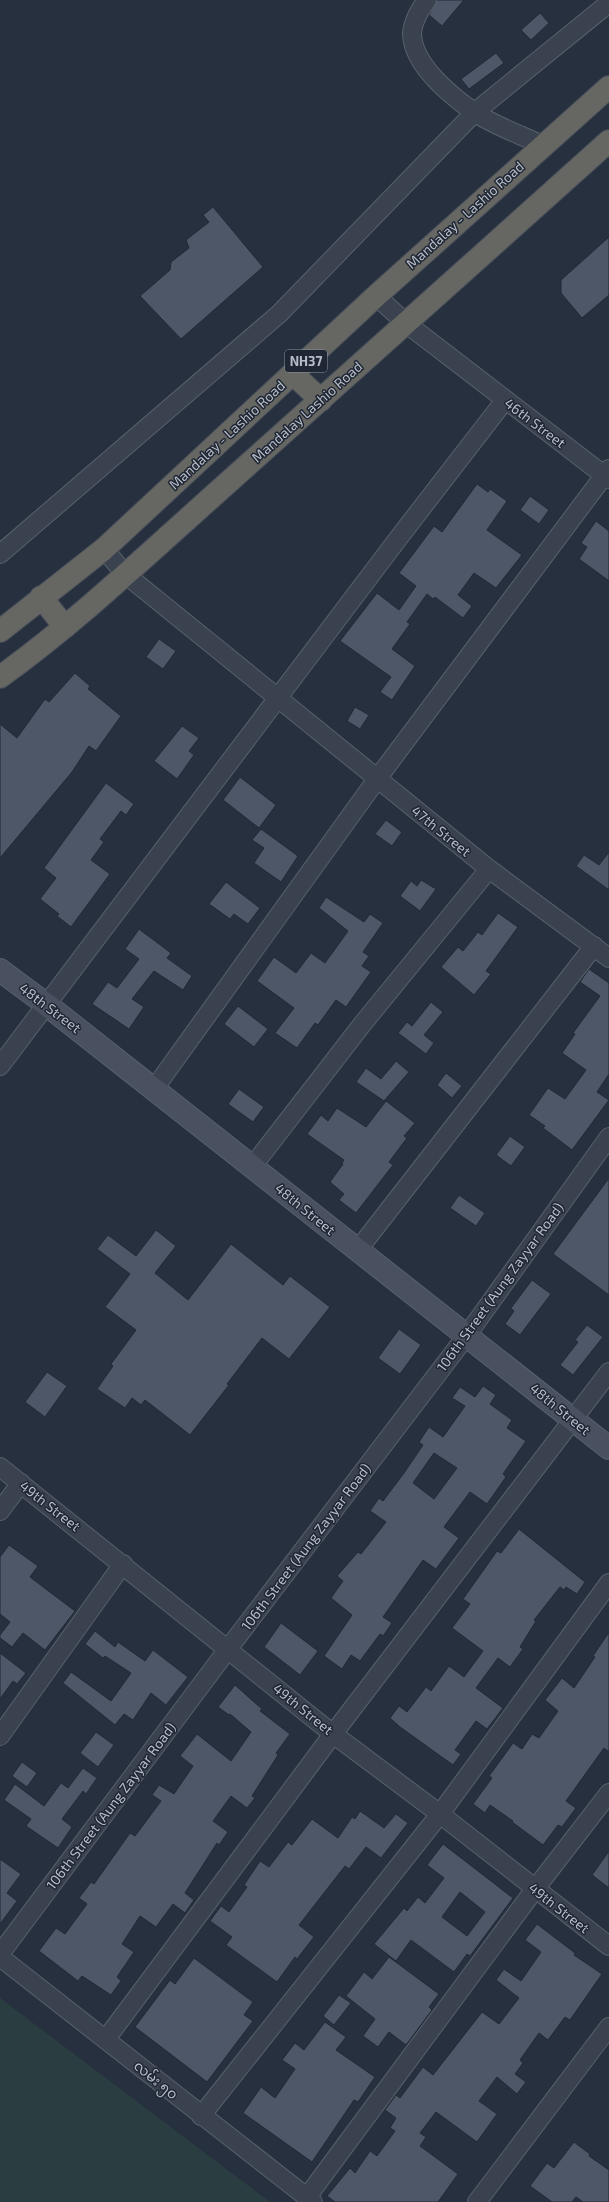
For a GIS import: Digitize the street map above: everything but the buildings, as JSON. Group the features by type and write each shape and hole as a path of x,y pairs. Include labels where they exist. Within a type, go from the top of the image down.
{"highway":[{"name":"Mandalay - Lashio Road","path":"0,631 41,597 104,549 376,296 542,145 609,87"},
{"name":"Mandalay Lashio Road","path":"0,677 45,645 407,324 609,141"},
{"path":"293,374 321,400"},
{"path":"41,597 65,627"}],"main road":[{"name":"48th Street","path":"0,970 47,1005 357,1251 467,1335 609,1448"}],"street":[{"path":"427,0 418,12 412,33 418,58 435,79 475,112 542,145"},
{"path":"0,554 279,314 475,112 609,4"},
{"name":"46th Street","path":"376,296 407,324 505,400 608,474"},
{"path":"0,1066 279,698 435,489 505,400"},
{"path":"154,1089 377,779 608,474"},
{"name":"47th Street","path":"104,549 125,574 377,779 489,869 609,958"},
{"path":"252,1167 364,1022 489,869"},
{"path":"357,1251 594,946"},
{"name":"106th Street (Aung Zayyar Road)","path":"0,1956 228,1649 467,1335 609,1137"},
{"path":"106,2039 333,1734 574,1420 609,1372"},
{"name":"49th Street","path":"0,1467 123,1564 333,1734 440,1814 609,1946"},
{"path":"0,1511 21,1483"},
{"path":"0,1736 123,1564"},
{"path":"201,2116 440,1814 609,1582"},
{"path":"310,2199 535,1889 609,1793"},
{"name":"လမ်း ၅၀","path":"0,1956 201,2116 310,2199"},
{"path":"477,2202 609,2027"}],"green space":[{"path":"0,1998 270,2202 0,2202"}]}
